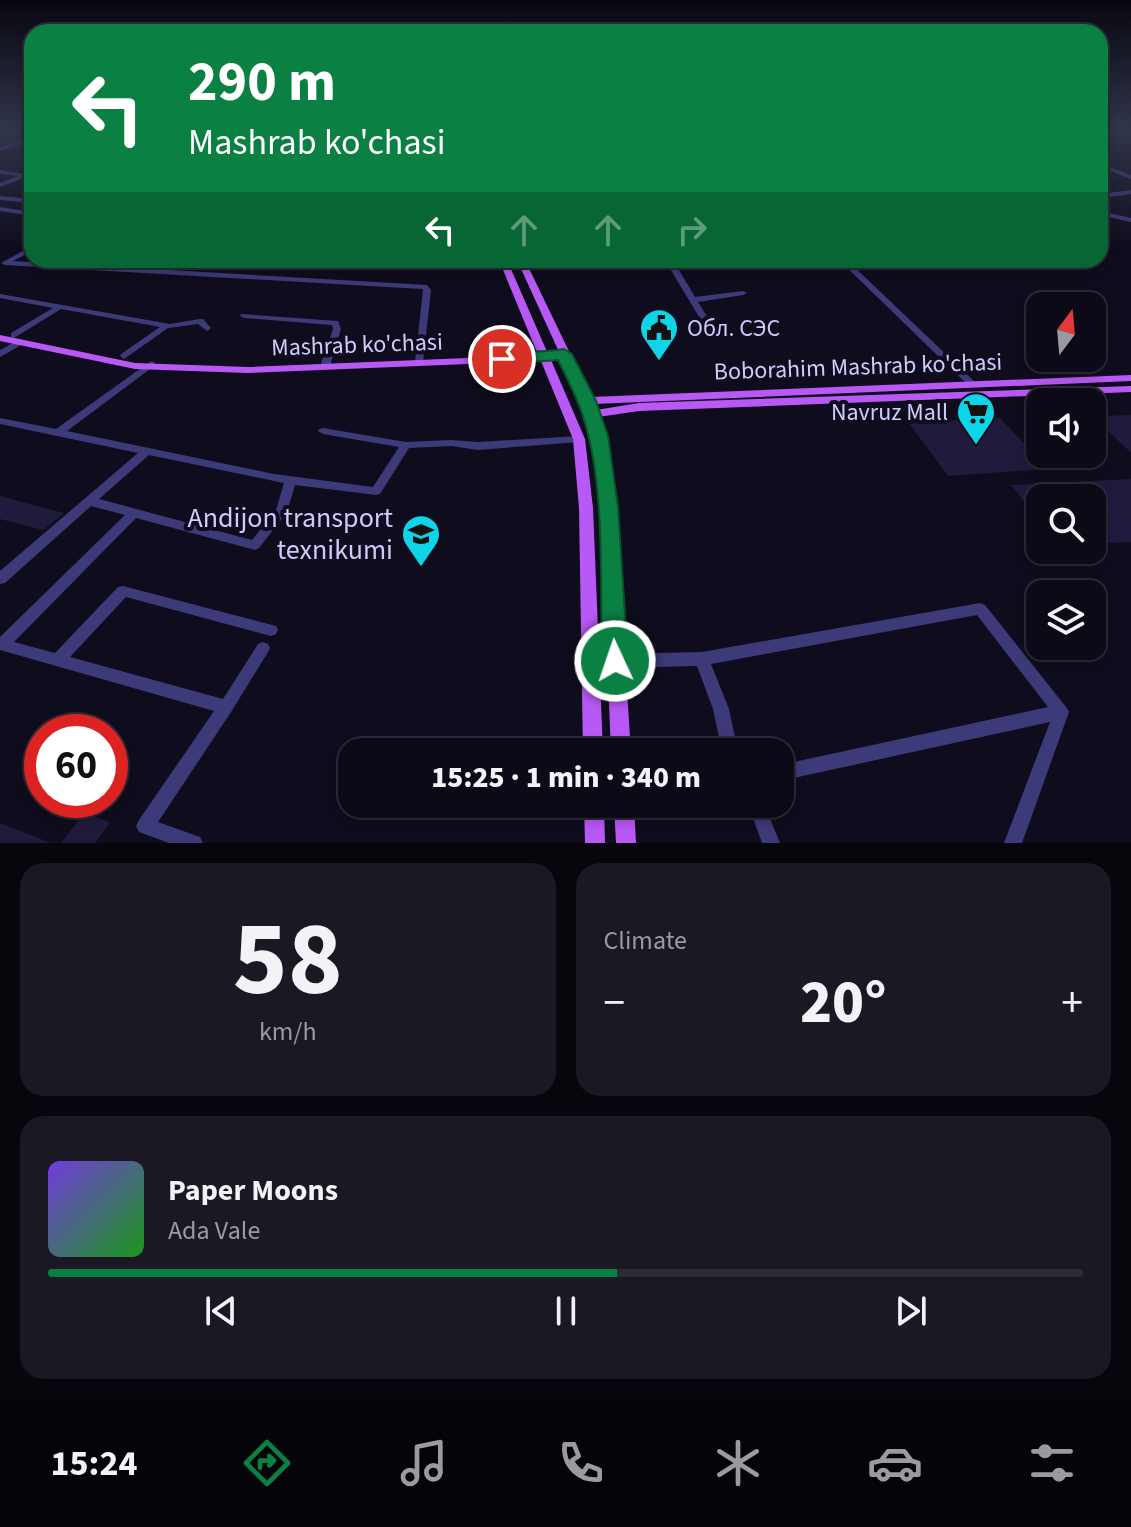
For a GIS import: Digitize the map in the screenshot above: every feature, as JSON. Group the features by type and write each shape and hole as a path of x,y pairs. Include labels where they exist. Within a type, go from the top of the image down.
{"main road":[{"path":"506,268 579,439 586,508 593,738"},
{"path":"525,268 589,408 598,436 608,507 620,738"},
{"name":"Mashrab ko'chasi","path":"0,335 141,359 151,364"},
{"name":"Mashrab ko'chasi","path":"17,338 121,364 247,370 544,358 564,354"},
{"name":"Boborahim Mashrab ko'chasi","path":"909,392 972,384 1131,378"},
{"name":"Boborahim Mashrab ko'chasi","path":"589,408 909,392 1131,389"},
{"path":"594,818 595,843"},
{"path":"625,818 626,843"}],"street":[{"path":"1109,168 1131,177"},
{"path":"0,172 24,174"},
{"path":"0,185 24,177"},
{"path":"1108,195 1131,192"},
{"path":"0,198 24,201"},
{"path":"0,209 24,210"},
{"path":"1108,215 1131,220"},
{"path":"1114,216 1131,227"},
{"path":"24,252 4,263 24,264"},
{"path":"98,268 418,285 427,290 419,362"},
{"path":"674,268 707,323"},
{"path":"851,268 972,384"},
{"path":"693,300 743,293"},
{"path":"0,296 166,326 200,321 207,328"},
{"path":"0,354 61,306"},
{"path":"244,316 335,323 337,329 325,366"},
{"path":"124,356 166,326"},
{"path":"58,433 151,364"},
{"path":"0,421 290,481 376,491 406,445"},
{"path":"323,431 406,445 451,443 478,446 579,439"},
{"path":"0,579 147,451"},
{"path":"89,501 255,545 281,512 290,481"},
{"path":"134,513 1,644 226,707"},
{"path":"58,660 123,591 271,630"},
{"path":"615,661 702,659 980,609 1061,712"},
{"path":"194,843 145,826 263,648"},
{"path":"702,659 721,709 727,738"},
{"path":"794,770 1061,712"},
{"path":"1013,843 1061,712"},
{"path":"761,818 771,843"}],"building":[{"path":"1131,415 1131,453 1106,429 1106,416"},
{"name":"Navruz Mall","path":"1000,418 1026,446 1026,468 1048,469 948,476 909,423"},
{"path":"1131,479 1131,542 1109,543 1106,540 1106,484 1031,484"},
{"path":"1026,484 1026,504 1011,485"},
{"path":"0,496 64,513 43,530 0,519"},
{"path":"80,818 98,818 110,822 95,843 61,843"},
{"path":"0,823 51,843 0,843"}],"place":[{"name":"Обл. СЭС","path":"659,362"},
{"name":"Navruz Mall","path":"976,446"},
{"name":"Andijon transport texnikumi","path":"421,568"}],"route":[{"path":"502,359 564,354 587,401 598,436 608,507 615,661"}]}
